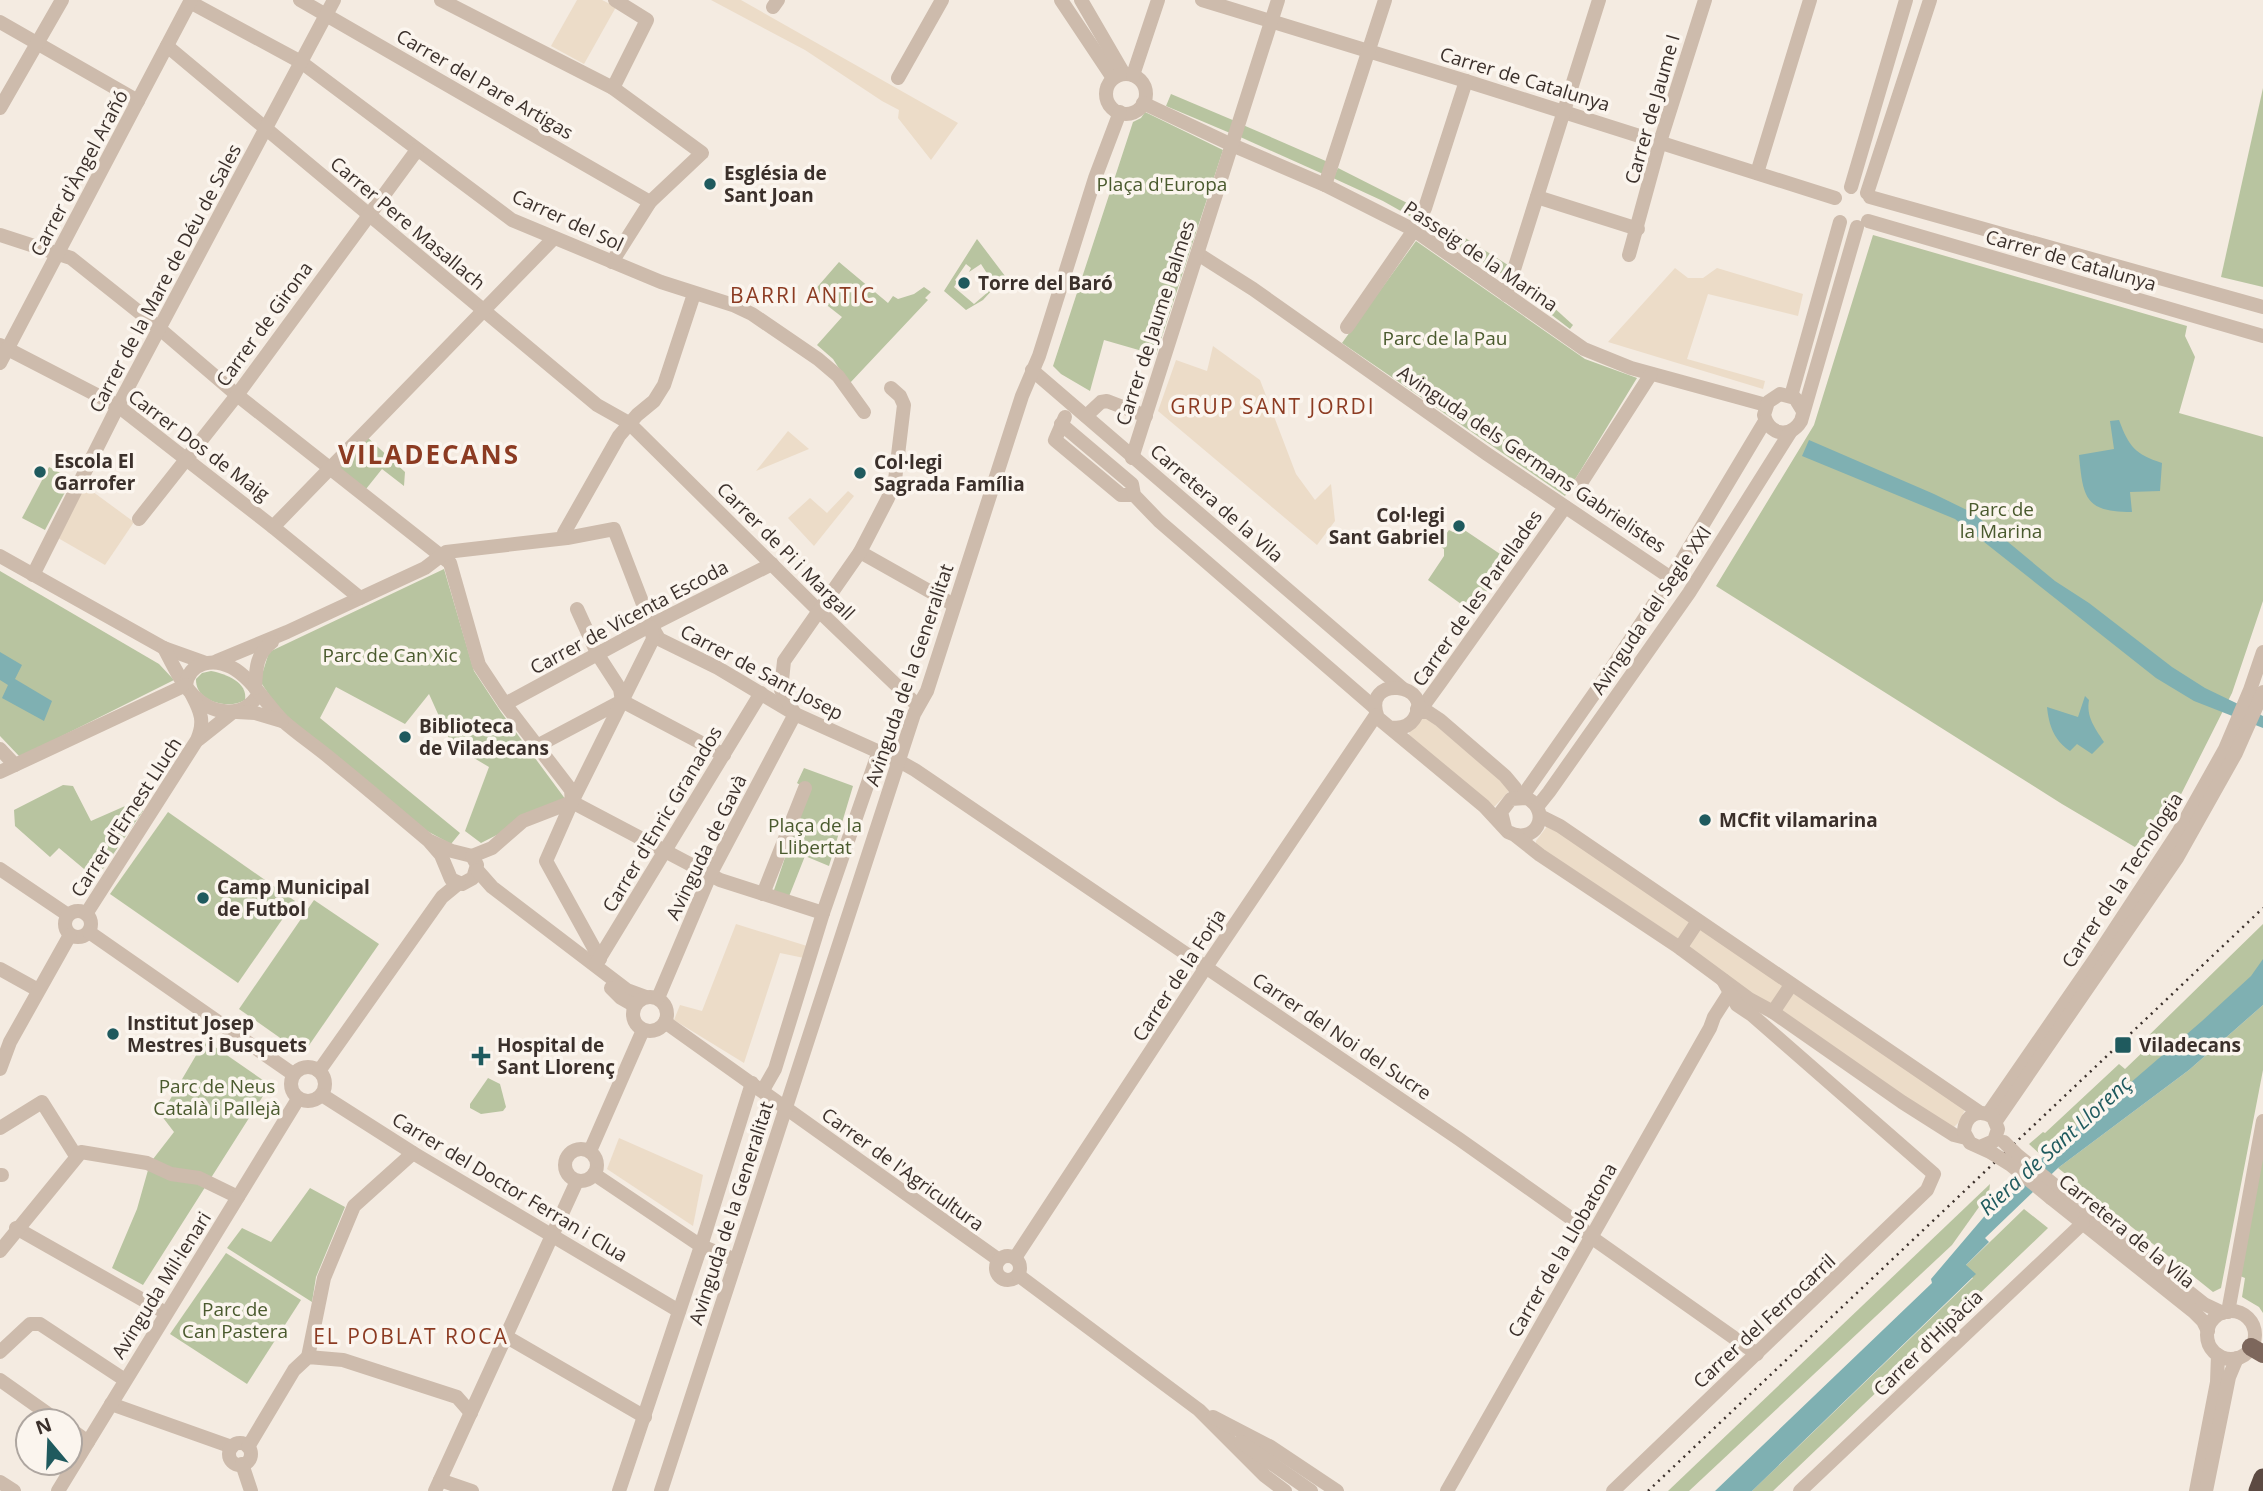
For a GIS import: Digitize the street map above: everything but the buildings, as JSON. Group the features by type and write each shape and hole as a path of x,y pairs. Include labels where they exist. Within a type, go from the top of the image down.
{"highway":[{"path":"2261,1490 2263,1478"}],"street":[{"path":"0,108 62,0"},
{"name":"Carrer del Pare Artigas","path":"300,0 650,202"},
{"name":"Carrer de la Mare de Déu de Sales","path":"33,575 118,406 334,0"},
{"path":"440,0 613,88 702,153 650,202 612,262"},
{"path":"613,88 647,20 615,0"},
{"path":"898,78 942,0"},
{"path":"1061,0 1123,76 1139,78 1146,94 1143,103 1133,112 1119,112 1111,107 1106,97 1107,87 1123,76 1158,0"},
{"path":"1080,0 1123,76"},
{"name":"Carrer de Catalunya","path":"1202,0 1835,198"},
{"name":"Carrer de Jaume Balmes","path":"1132,458 1278,0"},
{"path":"1325,185 1385,0"},
{"path":"1506,295 1599,0"},
{"name":"Carrer de Jaume I","path":"1629,256 1660,142 1705,0"},
{"path":"1757,173 1810,0"},
{"path":"1803,411 1800,403 1791,396 1777,395 1766,405 1765,421 1776,432 1791,431 1800,424 1862,224 1872,211 1868,195 1930,0"},
{"name":"Carrer d'Àngel Arañó","path":"0,363 4,347 57,254 190,1"},
{"name":"Carrer del Sol","path":"190,1 301,62 512,220 694,294 733,305 787,336 838,376 864,412"},
{"path":"1851,187 1904,1"},
{"path":"0,22 138,101"},
{"name":"Carrer Pere Masallach","path":"167,46 597,405 629,424"},
{"path":"1347,327 1414,230 1425,208 1466,81"},
{"name":"Passeig de la Marina","path":"1143,103 1231,145 1325,185 1414,230 1584,349 1630,368 1766,405"},
{"name":"Avinguda de la Generalitat","path":"661,1491 917,705 927,691 1119,112"},
{"name":"Carrer de Girona","path":"139,519 237,395 417,150"},
{"path":"1862,224 1848,226 1840,222 1833,211 1835,198 1840,192 1851,187 1868,195"},
{"name":"Carrer de Catalunya","path":"1868,195 2263,307"},
{"path":"1538,197 1638,229"},
{"path":"1791,396 1840,222"},
{"name":"Carrer de Catalunya","path":"1862,224 2263,336"},
{"path":"0,235 71,258 237,395 450,563 479,665 570,790 572,802"},
{"path":"273,527 554,238"},
{"name":"Avinguda dels Germans Gabrielistes","path":"1198,254 1253,289 1671,578"},
{"path":"189,690 190,672 287,632 425,568 446,552 566,536 619,436 650,406 664,385 694,294"},
{"name":"Carrer Dos de Maig","path":"4,347 118,406 360,598"},
{"name":"Carretera de la Vila","path":"1032,370 1402,688"},
{"path":"1581,483 1651,373"},
{"path":"795,714 781,690 784,661 860,552 895,481 904,405 900,396 891,388"},
{"path":"1086,416 1101,402 1107,401 1146,416"},
{"path":"1070,403 1055,440 1121,495 1134,495"},
{"name":"Avinguda del Segle XXI","path":"1520,798 1601,684 1671,578 1765,421"},
{"name":"Carrer de Pi i Margall","path":"629,424 917,705"},
{"path":"1062,424 1132,484 1134,495 1159,522 1376,711"},
{"name":"Avinguda del Segle XXI","path":"1538,812 1689,593 1791,431"},
{"name":"Carrer de les Parellades","path":"1417,710 1424,705 1565,507"},
{"name":"Carrer de Sant Josep","path":"566,536 614,530 650,625 659,639 719,668 795,714 900,761"},
{"path":"860,552 954,605"},
{"path":"0,556 164,649 212,662 242,674 284,721 428,840 454,877 487,893 530,924 596,972 621,998 662,1001 667,1011 665,1022 658,1029 643,1030"},
{"name":"Carrer de Vicenta Escoda","path":"505,704 650,625 772,564"},
{"path":"577,609 598,655 620,689 622,701"},
{"path":"598,962 546,860 653,639 650,625"},
{"path":"233,712 252,705 256,691 257,660 263,650 287,632"},
{"name":"Carrer d'Ernest Lluch","path":"86,914 203,727 189,690 164,649"},
{"name":"Carrer de la Tecnologia","path":"1993,1125 2231,751 2258,693 2263,652"},
{"path":"1375,666 1382,692"},
{"path":"1389,727 1398,729 1406,726 1413,720 1417,710 1413,695 1402,688 1393,687 1382,692 1377,699 1376,711 1380,721 1484,806 1510,832 1680,948 1735,994 1773,1012 1954,1135 1966,1138 1965,1122 1970,1116 1993,1125 1990,1144 1986,1150"},
{"path":"189,690 214,709 255,713 284,721"},
{"path":"0,772 189,690"},
{"name":"Carrer d'Enric Granados","path":"598,962 761,693"},
{"path":"537,746 622,701"},
{"path":"622,701 724,755"},
{"path":"1417,710 1428,712 1450,728 1505,776 1516,788 1520,798"},
{"name":"Carrer de la Forja","path":"1015,1258 1376,711"},
{"name":"Carrer d'Ernest Lluch","path":"197,740 233,712"},
{"name":"Avinguda de Gavà","path":"646,1000 795,714"},
{"path":"0,749 15,765"},
{"path":"619,1491 757,1086 775,1069 823,913 879,751"},
{"name":"Carrer del Noi del Sucre","path":"900,761 1470,1147 1572,1219 1591,1237 1757,1353"},
{"path":"763,894 805,788"},
{"path":"1520,798 1531,800 1538,812 1538,825 1524,836 1510,832 1501,812 1507,803 1520,798"},
{"path":"319,1071 442,897 454,877 450,856 492,848 523,821 572,802 720,880 823,913"},
{"name":"Carretera de la Vila","path":"1538,812 1993,1125 2017,1155 2083,1223 2194,1312 2208,1331"},
{"path":"428,840 475,860 477,870 492,887 598,962 626,990 646,1000"},
{"path":"0,869 68,915"},
{"path":"454,877 473,878 477,870"},
{"path":"79,911 86,914 91,923 89,932 82,937 70,934 65,926 68,915 79,911"},
{"path":"1680,948 1698,921"},
{"path":"89,932 293,1074"},
{"path":"0,1069 10,1042 70,934"},
{"path":"0,969 38,990"},
{"path":"1773,1012 1791,985"},
{"name":"Carrer de la Llobatona","path":"1447,1491 1710,1028 1735,994"},
{"name":"Carrer del Ferrocarril","path":"1613,1491 1927,1191 1934,1174 1752,1016 1735,994"},
{"path":"643,1030 633,1017 646,1000"},
{"name":"Carrer de l'Agricultura","path":"665,1022 999,1260"},
{"path":"590,1151 643,1030"},
{"path":"306,1067 319,1071 325,1083 322,1094 311,1102 298,1099 290,1087 293,1074 306,1067"},
{"name":"Carrer del Doctor Ferran i Clua","path":"322,1094 413,1153 679,1311"},
{"name":"Avinguda Mil·lenari","path":"58,1491 298,1099"},
{"path":"0,1128 42,1102 76,1156"},
{"path":"2251,1353 2224,1358 2218,1355 2210,1347 2208,1331 2212,1322 2225,1312 2263,1121"},
{"name":"Carretera de la Vila","path":"1966,1138 2055,1193 2209,1308 2225,1312"},
{"path":"572,1151 590,1151 596,1159 594,1174 586,1180 577,1181 565,1171 565,1161 572,1151"},
{"path":"0,1251 76,1156 87,1152 147,1163 171,1174 199,1178 237,1197"},
{"path":"232,1447 230,1458 235,1463 242,1464 250,1458 248,1447 294,1370 308,1357 324,1278 354,1206 413,1153"},
{"path":"594,1174 701,1246 736,1260"},
{"path":"471,1491 438,1486 577,1181"},
{"name":"Carrer d'Hipàcia","path":"1800,1491 2083,1223"},
{"path":"16,1228 166,1313"},
{"path":"1008,1256 1015,1258 1020,1264 1018,1275 1008,1280 1001,1278 997,1271 999,1260 1008,1256"},
{"path":"1018,1275 1199,1410 1265,1476 1285,1491"},
{"path":"2206,1491 2229,1377 2251,1353 2255,1336 2249,1320 2239,1313 2225,1312"},
{"path":"0,1352 30,1324 40,1324 125,1380"},
{"path":"507,1337 645,1417"},
{"path":"2196,1491 2217,1382 2218,1355"},
{"path":"308,1357 343,1360 457,1397 471,1413"},
{"path":"0,1380 38,1407"},
{"path":"457,1397 481,1390"},
{"path":"111,1404 232,1447 241,1443 248,1447"},
{"path":"1199,1410 1271,1447 1336,1491"},
{"path":"1216,1426 1311,1491"},
{"path":"84,1439 88,1442"},
{"path":"242,1464 251,1491"},
{"path":"0,1482 14,1491"}],"green space":[{"path":"2263,88 2263,287 2221,277"},
{"path":"1171,94 1235,121 1230,133 1166,106"},
{"name":"Plaça d'Europa","path":"1145,112 1223,150 1156,355 1104,340 1090,391 1061,374 1053,366 1133,122"},
{"path":"1243,125 1328,162 1323,174 1238,136"},
{"path":"1338,168 1419,209 1415,219 1333,178"},
{"path":"1432,217 1508,265 1502,274 1426,227"},
{"name":"Parc de la Marina","path":"1873,235 2187,326 2185,336 2195,357 2179,413 2263,437 2263,601 2232,693 2150,856 2062,804 1716,586 1814,425"},
{"path":"977,239 1005,276 983,300 966,310 944,291","holes":["966,264 971,268 969,272 981,264 995,286 974,304 954,287 957,282 955,280"]},
{"name":"Parc de la Pau","path":"1416,241 1585,359 1637,378 1565,496 1342,343"},
{"path":"839,262 888,303 893,296 898,299 914,294 924,287 931,292 925,298 928,300 849,384 833,359 817,345 842,317 813,292"},
{"path":"1519,276 1573,325 1570,329 1514,286"},
{"path":"367,437 405,472 404,486 382,469 366,489 337,468"},
{"path":"49,467 72,479 45,530 22,518"},
{"path":"1457,525 1509,560 1472,612 1428,580 1444,556 1444,549 1438,545 1449,530 1453,532"},
{"name":"Parc de Can Xic","path":"444,569 474,671 566,800 481,843 465,831 489,767 452,745 429,694 405,724 336,687 320,718 460,833 451,844 427,831 279,710 260,681 269,652"},
{"path":"0,571 159,664 174,680 20,757 0,736"},
{"path":"211,671 223,674 240,684 245,700 222,704 201,693 196,679 202,673"},
{"name":"Plaça de la Llibertat","path":"804,768 853,786 829,866 805,856 788,899 773,893 808,790 797,783"},
{"path":"63,785 73,786 91,821 132,803 143,811 96,879 59,848 50,857 15,826 14,810"},
{"name":"Camp Municipal de Futbol","path":"168,812 295,901 238,983 110,894"},
{"path":"314,900 379,944 303,1054 239,1009"},
{"path":"2263,924 2263,971 2191,1038 2091,1113 2043,1157 2029,1144 2045,1133 2119,1064 2125,1069 2147,1048 2142,1042"},
{"path":"2263,1005 2263,1070 2221,1288 2213,1292 2058,1168 2189,1070"},
{"name":"Parc de Neus Català i Pallejà","path":"205,1040 270,1085 143,1285 112,1268 137,1209 150,1163 174,1132 161,1115"},
{"path":"488,1078 500,1084 506,1107 503,1111 481,1114 470,1108 470,1104"},
{"path":"2263,1146 2263,1313 2259,1307 2242,1297 2245,1278 2240,1276"},
{"path":"1990,1184 1989,1193 1952,1245 1689,1491 1668,1491"},
{"name":"Parc de Can Pastera","path":"310,1188 345,1207 316,1277 312,1302 227,1248 242,1228 271,1242"},
{"path":"2024,1209 2048,1228 1773,1491 1752,1491 1973,1278 1962,1269"},
{"name":"Parc de Can Pastera","path":"226,1253 301,1300 247,1384 170,1334"}],"shaded area":[{"path":"577,0 602,0 616,7 584,64 551,46"},
{"path":"711,0 741,0 958,123 931,160 898,118 899,110 805,50"},
{"path":"1675,268 1688,278 1703,278 1717,268 1803,294 1798,316 1708,294 1687,359 1765,381 1763,389 1608,342"},
{"path":"1213,346 1260,380 1296,474 1315,500 1331,484 1335,521 1317,545 1158,411 1176,360 1207,371"},
{"path":"788,431 809,449 756,471"},
{"path":"85,486 134,522 105,565 58,538"},
{"path":"848,491 854,496 814,546 788,518 810,498 827,513"},
{"path":"1423,717 1506,785 1509,791 1495,806 1410,737 1409,733"},
{"path":"1548,825 1691,921 1680,940 1536,845"},
{"path":"736,924 807,946 804,958 780,953 744,1063 674,1020 680,1005 702,1011"},
{"path":"1700,929 1785,984 1772,1003 1767,1004 1688,947"},
{"path":"1791,992 1966,1108 1958,1123 1954,1127 1949,1126 1782,1013 1781,1008"},
{"path":"619,1138 703,1175 693,1226 607,1169"}],"water":[{"path":"2119,420 2126,437 2139,453 2162,463 2160,491 2130,492 2132,512 2104,509 2089,500 2080,470 2079,455 2114,449 2110,421"},
{"path":"1809,440 1973,513 2055,581 2089,603 2172,667 2205,688 2263,716 2263,728 2194,701 2156,678 1955,519 1802,456"},
{"path":"0,652 22,665 15,679 52,701 44,721 2,698 8,685 0,680"},
{"path":"2085,696 2089,700 2092,722 2104,742 2092,754 2077,744 2070,751 2060,742 2051,726 2047,707 2078,717"},
{"path":"2263,959 2263,1005 2189,1070 2058,1168 1985,1238 1989,1242 1966,1265 1976,1274 1752,1491 1715,1491 1932,1283 1931,1279 2005,1192 2091,1113 2202,1021 2251,976"}],"railway":[{"path":"1648,1491 2263,908"}],"place":[{"name":"Església de Sant Joan","path":"710,184"},
{"name":"Torre del Baró","path":"964,283"},
{"name":"Escola El Garrofer","path":"40,472"},
{"name":"Col·legi Sagrada Família","path":"860,473"},
{"name":"Col·legi Sant Gabriel","path":"1459,526"},
{"name":"Biblioteca de Viladecans","path":"405,737"},
{"name":"MCfit vilamarina","path":"1705,820"},
{"name":"Camp Municipal de Futbol","path":"203,898"},
{"name":"Institut Josep Mestres i Busquets","path":"113,1034"},
{"name":"Viladecans","path":"2123,1045"},
{"name":"Hospital de Sant Llorenç","path":"481,1056"}],"district":[{"name":"BARRI ANTIC","path":"803,295"},
{"name":"GRUP SANT JORDI","path":"1273,406"},
{"name":"VILADECANS","path":"429,454"},
{"name":"EL POBLAT ROCA","path":"411,1336"}],"water label":[{"name":"Riera de Sant Llorenç","path":"2055,1145"}]}
